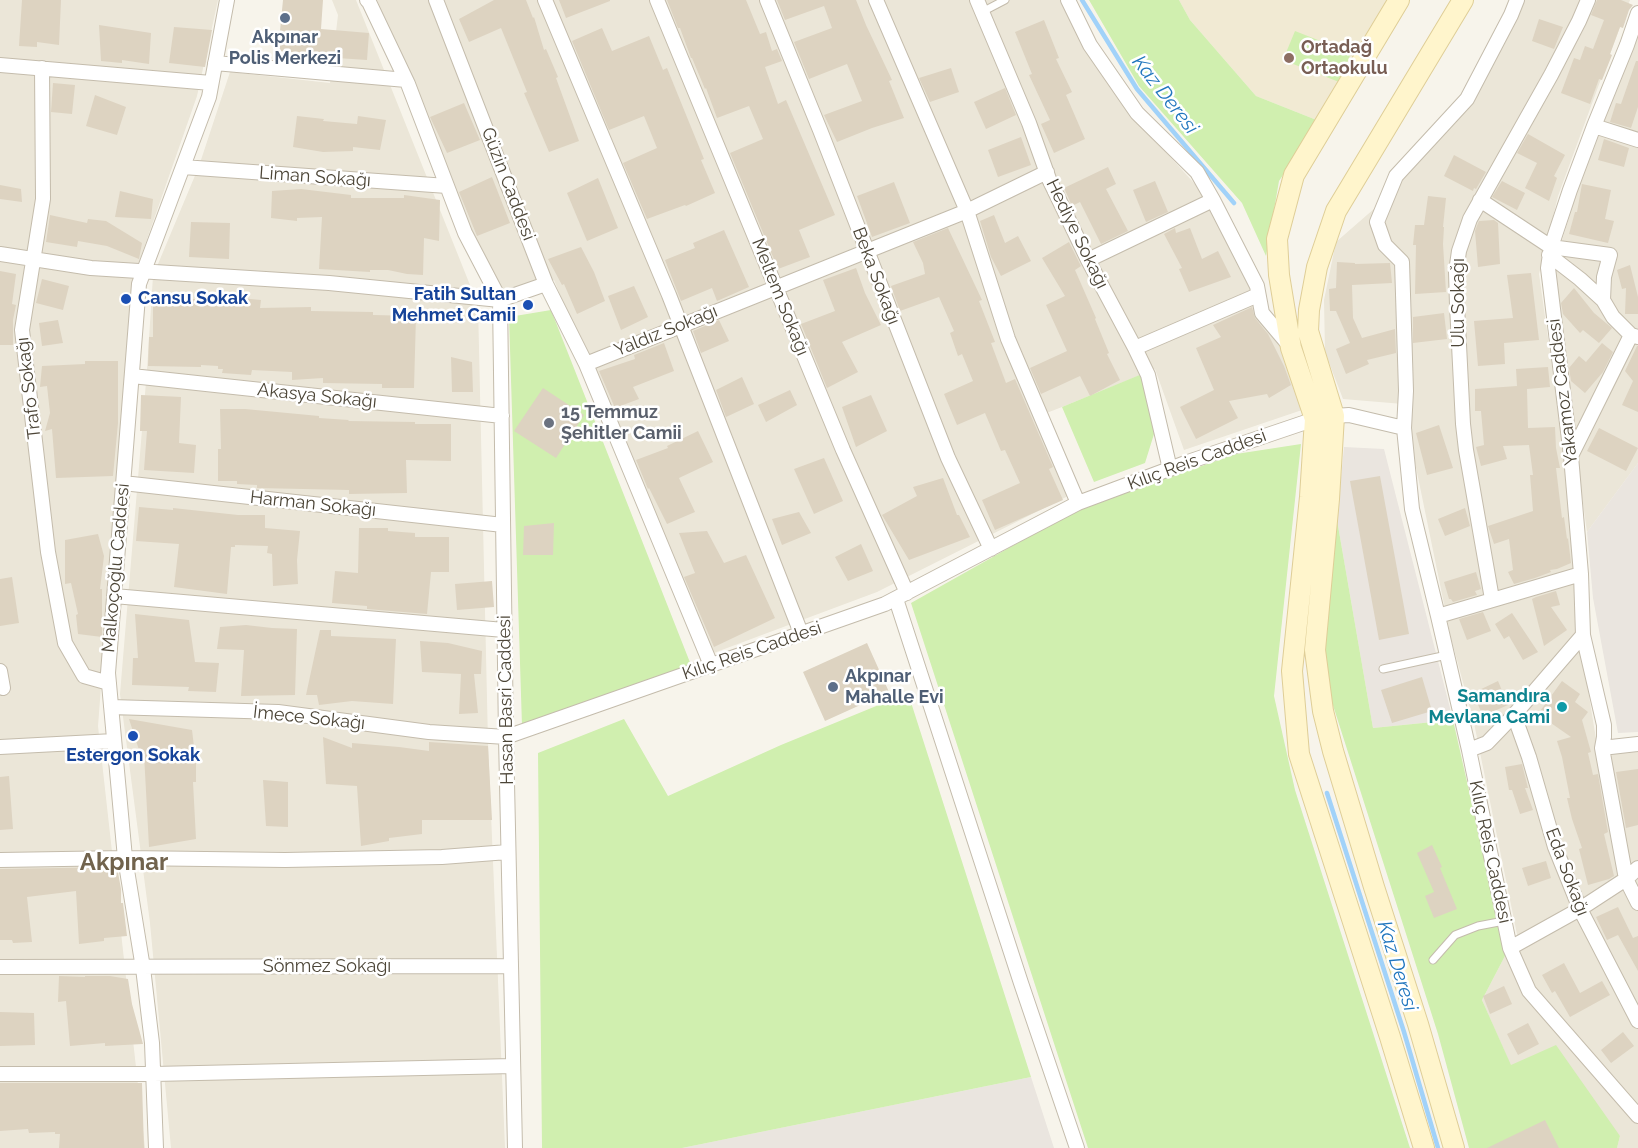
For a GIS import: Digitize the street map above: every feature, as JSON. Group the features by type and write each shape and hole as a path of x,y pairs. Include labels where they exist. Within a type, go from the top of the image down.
{"main road":[{"path":"1400,0 1294,175 1277,239 1279,275 1291,348 1325,417 1311,497 1292,671 1299,754 1424,1148"},
{"path":"1454,1148 1333,751 1323,711 1315,650 1329,499 1325,417 1308,331 1309,310 1317,267 1336,211 1463,0"}],"street":[{"name":"Malkoçoğlu Caddesi","path":"156,1148 154,1074 143,968 125,858 108,672 139,284 209,97 226,0"},
{"path":"367,0 406,80 465,232 500,300"},
{"name":"Güzin Caddesi","path":"436,0 546,284 586,364"},
{"path":"545,0 681,325 801,633"},
{"name":"Meltem Sokağı","path":"657,0 901,596 1017,972 1077,1148"},
{"name":"Beka Sokağı","path":"766,0 820,130 948,458 991,549"},
{"path":"876,0 967,211 1008,339 1078,503"},
{"path":"1068,0 1090,45 1137,113 1197,172 1214,200 1257,286 1262,313 1291,348"},
{"path":"1404,428 1406,391 1402,262 1385,245 1377,222 1396,176 1467,99 1518,0"},
{"name":"Ulu Sokağı","path":"1492,599 1461,406 1456,272 1459,251 1470,219 1551,75 1588,0"},
{"name":"Hediye Sokağı","path":"979,6 1029,123 1047,172 1088,260 1148,375 1170,469"},
{"name":"Yakamoz Caddesi","path":"1638,13 1570,190 1550,251 1549,278 1571,456 1581,574 1582,634 1604,725 1602,748 1626,879 1638,903"},
{"path":"215,63 406,80"},
{"path":"0,65 211,83"},
{"name":"Trafo Sokağı","path":"42,68 43,199 22,330 48,552 65,643 84,676 109,683"},
{"path":"1594,126 1638,140"},
{"name":"Liman Sokağı","path":"183,167 447,186"},
{"name":"Yaldız Sokağı","path":"586,364 967,211 1047,172"},
{"path":"1088,260 1214,200"},
{"path":"1480,200 1550,251 1603,300 1613,316 1635,336 1571,456"},
{"path":"1550,251 1610,255 1604,277 1603,300"},
{"path":"0,254 91,268 329,283 500,300 546,284"},
{"path":"1135,348 1258,295"},
{"name":"Hasan Basri Caddesi","path":"500,300 504,630 515,1148"},
{"path":"586,364 711,665"},
{"name":"Akasya Sokağı","path":"132,376 502,416"},
{"name":"Kılıç Reis Caddesi","path":"506,736 885,604 1078,503 1170,469 1325,417 1349,415 1404,428 1412,509 1469,750 1510,948 1529,991 1638,1116"},
{"name":"Harman Sokağı","path":"123,483 503,525"},
{"path":"1438,616 1581,574"},
{"path":"114,596 504,630"},
{"path":"1469,750 1487,743 1514,715 1582,634"},
{"path":"0,671 3,688"},
{"name":"İmece Sokağı","path":"111,707 278,712 429,732 506,736"},
{"name":"Eda Sokağı","path":"1514,715 1529,757 1555,847 1580,909 1638,1021"},
{"path":"0,747 114,741"},
{"path":"1602,748 1638,744"},
{"path":"0,860 125,858 297,860 442,857 508,852"},
{"path":"1510,948 1580,909 1626,879 1638,868"},
{"name":"Sönmez Sokağı","path":"0,967 511,966"},
{"path":"0,1074 154,1074 513,1066"}],"lane":[{"path":"979,6 1005,0"},
{"path":"1383,669 1447,655"},
{"path":"1434,960 1455,935 1478,926 1504,921"}],"shaded area":[{"path":"0,0 218,0 197,96 132,282 98,726 145,1148 0,1148"},
{"path":"332,0 356,0 478,305 488,742 505,1148 171,1148 150,923 120,694 153,276 199,166 230,72 330,83 338,15"},
{"path":"377,0 1061,0 1121,103 1204,194 1266,312 1305,409 1184,450 1155,369 1044,414 1076,492 877,592 711,654 554,280 498,295"},
{"name":"Ortadağ Ortaokulu","path":"1179,0 1389,0 1319,121 1256,96 1190,20"},
{"path":"1524,0 1630,0 1558,196 1539,274 1571,502 1577,622 1620,887 1638,910 1638,1148 1617,1148 1620,1136 1511,1066 1482,1000 1506,954 1520,949 1474,723 1451,638 1403,404 1343,399 1325,352 1324,300 1336,242 1383,201 1503,45"},
{"path":"1638,32 1638,463 1587,532 1551,276 1576,195"},
{"path":"1344,447 1384,449 1453,720 1373,728 1337,520"},
{"path":"1638,463 1638,732 1618,733 1593,598 1587,532"},
{"path":"1638,751 1638,887 1630,877 1609,755"},
{"path":"1031,1077 1054,1148 682,1148"}],"green space":[{"path":"1089,0 1179,0 1190,20 1256,96 1319,121 1279,181 1266,256 1242,203 1139,86"},
{"path":"1295,31 1351,53 1339,82 1283,60"},
{"path":"551,310 691,665 522,726 509,317"},
{"path":"1142,374 1154,434 1145,463 1094,482 1062,407"},
{"path":"1301,444 1274,696 1295,790 1410,1148 1088,1148 911,603 1078,509 1236,454"},
{"path":"1337,520 1373,728 1453,720 1506,954 1482,1000 1511,1065 1556,1045 1620,1136 1617,1148 1469,1148 1438,1034 1323,674"},
{"path":"908,693 1031,1077 682,1148 542,1148 538,753 624,719 668,796 781,745"}],"building":[{"path":"22,0 61,0 59,45 37,42 37,47 19,46"},
{"path":"283,0 323,0 321,29 369,33 367,60 278,51"},
{"path":"494,0 526,0 544,50 546,49 558,77 556,78 579,141 549,152 524,93 527,92 501,28 469,42 459,19"},
{"path":"559,0 610,0 610,1 566,18"},
{"path":"667,0 746,0 760,34 766,32 772,51 777,49 782,61 765,67 778,104 786,100 835,215 799,230 810,257 778,269 730,153 763,139 749,106 717,118"},
{"path":"777,0 856,0 892,80 889,81 904,118 837,142 824,115 862,101 847,64 809,79 794,42 832,28 824,6 785,20"},
{"path":"1597,0 1621,0 1633,5 1623,28 1620,27 1610,54 1612,55 1602,80 1599,79 1590,104 1561,93 1574,58 1580,60 1585,46 1593,49 1604,20 1591,15"},
{"path":"1539,19 1563,27 1554,49 1532,41"},
{"path":"1044,20 1059,58 1056,59 1072,92 1066,95 1085,139 1054,153 1041,124 1050,120 1029,75 1032,74 1015,32"},
{"path":"99,25 151,33 149,64 122,60 122,63 101,61"},
{"path":"174,27 212,30 205,67 169,63"},
{"path":"602,28 612,51 649,36 663,70 667,68 704,159 701,160 715,193 647,219 623,163 657,148 644,116 609,130 572,41"},
{"path":"1636,61 1638,61 1638,107 1631,128 1610,122 1616,103 1621,104"},
{"path":"951,68 959,92 930,102 919,78"},
{"path":"53,83 75,85 72,114 51,112"},
{"path":"1005,88 1016,115 986,129 974,102"},
{"path":"95,95 126,107 117,135 86,126"},
{"path":"464,103 480,140 447,153 430,117"},
{"path":"297,116 357,124 358,116 386,120 380,150 353,147 353,151 323,152 293,147"},
{"path":"1528,134 1565,155 1554,176 1557,178 1549,201 1525,188 1537,163 1517,153"},
{"path":"1021,137 1031,165 998,177 988,150"},
{"path":"1604,139 1629,148 1624,167 1598,160"},
{"path":"1454,155 1486,172 1473,191 1444,176"},
{"path":"1108,167 1116,184 1106,189 1128,231 1101,244 1080,202 1072,206 1064,188"},
{"path":"492,177 510,223 477,236 459,192"},
{"path":"598,178 618,228 587,241 567,193"},
{"path":"1155,181 1168,212 1146,222 1133,190"},
{"path":"1502,181 1525,193 1517,210 1492,197"},
{"path":"894,182 910,223 872,237 857,196"},
{"path":"1582,184 1611,190 1605,219 1614,221 1608,243 1569,234 1575,212 1577,212"},
{"path":"0,185 21,189 22,202 0,199"},
{"path":"301,189 351,195 351,198 404,198 404,195 440,200 439,241 424,238 423,275 388,270 370,270 370,272 319,269 322,217 297,218 297,221 271,218 272,191"},
{"path":"120,191 153,199 151,219 115,217"},
{"path":"1428,196 1446,198 1443,244 1446,292 1415,294 1416,245 1413,245 1415,225 1424,225"},
{"path":"50,215 87,223 88,219 106,221 142,243 139,259 107,246 78,241 77,247 46,242"},
{"path":"994,215 1005,243 1018,236 1031,261 1001,276 991,257 980,221"},
{"path":"1494,220 1498,223 1500,264 1478,267 1475,231 1479,221"},
{"path":"191,222 230,223 229,259 189,257"},
{"path":"948,228 982,300 979,301 995,342 991,343 1006,383 1015,379 1053,467 1049,469 1063,500 995,530 982,500 1020,483 1005,450 1001,451 985,413 957,425 944,394 973,381 962,354 958,356 950,333 954,331 939,297 900,311 891,286 925,274 923,263 913,242"},
{"path":"1175,228 1176,233 1190,228 1202,259 1218,251 1231,277 1189,292 1179,269 1182,268 1164,234"},
{"path":"724,230 749,287 717,301 712,288 681,301 665,260 695,248 693,243"},
{"path":"1069,242 1081,266 1075,270 1096,318 1109,353 1107,354 1120,380 1090,396 1080,376 1041,394 1030,368 1067,351 1046,305 1065,296 1042,258"},
{"path":"581,247 605,301 577,314 564,284 562,285 548,259"},
{"path":"1337,262 1390,263 1392,283 1352,285 1353,318 1362,338 1395,329 1396,353 1367,360 1369,364 1346,374 1336,349 1350,343 1336,311 1330,311 1329,289 1336,288"},
{"path":"1630,265 1638,297 1638,314 1625,314 1626,288 1622,289 1617,270"},
{"path":"856,268 881,325 842,342 858,372 827,388 801,324 835,311 823,280"},
{"path":"0,271 16,274 12,304 16,305 13,320 13,345 0,345"},
{"path":"1531,273 1539,340 1504,343 1505,364 1478,366 1474,321 1513,318 1507,275"},
{"path":"42,279 69,286 63,310 36,303"},
{"path":"634,286 648,317 621,330 608,296"},
{"path":"1574,288 1594,313 1612,328 1599,343 1583,330 1580,333 1563,314 1561,303"},
{"path":"197,294 261,300 260,308 311,307 311,311 373,312 373,315 416,316 414,388 382,388 382,384 323,383 323,378 292,380 292,372 252,370 251,375 222,373 223,369 218,369 218,366 148,366 149,337 153,337 153,299 196,299"},
{"path":"1252,307 1255,318 1268,334 1284,366 1291,385 1269,398 1267,394 1229,401 1238,418 1196,439 1180,407 1214,390 1196,348 1221,337 1213,325"},
{"path":"1444,313 1447,339 1413,343 1413,317"},
{"path":"58,320 63,343 42,346 39,323"},
{"path":"719,320 729,341 701,353 693,331"},
{"path":"664,343 674,371 633,387 639,399 615,408 599,371 635,359 634,355"},
{"path":"1602,343 1613,352 1603,372 1585,393 1571,381 1569,368 1579,356 1586,362"},
{"path":"1637,346 1638,412 1622,405 1633,381 1625,371"},
{"path":"451,357 472,362 473,392 452,392"},
{"path":"85,361 118,361 118,423 113,476 56,478 52,429 45,431 50,413 47,386 40,387 42,366 85,364"},
{"path":"1548,367 1550,387 1527,389 1528,428 1555,427 1560,468 1556,468 1562,518 1564,517 1571,563 1514,584 1508,572 1513,570 1509,539 1494,544 1488,526 1533,511 1530,475 1533,475 1529,445 1503,446 1507,459 1481,466 1476,447 1484,445 1481,411 1475,411 1475,389 1517,386 1516,369"},
{"path":"742,377 754,404 726,417 716,390"},
{"name":"15 Temmuz Şehitler Camii","path":"543,388 584,415 556,458 514,431"},
{"path":"790,390 797,405 766,422 758,405"},
{"path":"141,395 181,397 179,443 196,445 194,473 144,470 147,431 140,431"},
{"path":"871,395 887,431 856,447 842,407"},
{"path":"220,409 245,409 348,421 451,424 451,461 406,460 407,493 349,494 349,490 257,488 257,485 237,484 237,481 218,481 218,449 221,449"},
{"path":"1439,425 1453,468 1427,475 1416,433"},
{"path":"1599,428 1638,448 1626,471 1587,451"},
{"path":"698,431 713,462 679,478 695,512 667,524 648,489 636,460 668,448 667,446"},
{"path":"824,458 843,501 814,514 794,469"},
{"path":"1380,476 1409,634 1379,640 1350,481"},
{"path":"943,478 957,515 970,537 909,560 882,515 917,496 913,487"},
{"path":"139,507 265,515 265,528 300,531 297,560 298,584 273,586 272,554 267,553 268,546 235,545 231,547 227,594 174,587 179,544 136,541"},
{"path":"1465,508 1470,526 1445,536 1438,519"},
{"path":"799,512 811,533 782,545 772,519"},
{"path":"554,523 553,555 523,555 524,526"},
{"path":"359,528 388,528 388,531 415,533 415,537 449,537 449,572 431,572 427,614 367,609 367,606 332,603 335,571 358,573"},
{"path":"707,531 724,563 746,555 775,618 714,647 684,577 695,573 679,533"},
{"path":"98,534 104,556 100,589 102,589 102,637 78,634 76,615 78,614 71,583 65,584 65,540"},
{"path":"861,544 873,571 848,581 835,557"},
{"path":"1476,572 1481,589 1475,591 1477,595 1453,602 1449,599 1444,582"},
{"path":"12,577 19,623 0,626 0,579"},
{"path":"492,581 494,607 457,610 455,584"},
{"path":"1556,591 1560,605 1551,607 1567,630 1544,646 1532,599"},
{"path":"1483,612 1491,631 1467,640 1459,619"},
{"path":"1512,613 1538,652 1523,660 1509,636 1504,639 1495,624"},
{"path":"135,614 189,620 195,662 219,663 216,692 188,691 189,687 132,685 133,658 138,658"},
{"path":"246,625 297,629 295,695 241,696 244,650 217,649 220,627"},
{"path":"320,630 331,630 331,636 396,639 393,704 352,701 319,705 317,695 306,695"},
{"path":"420,641 448,643 482,651 481,674 474,674 478,713 459,714 461,674 422,672"},
{"path":"867,643 889,692 825,721 803,672"},
{"path":"1422,677 1432,711 1392,723 1381,690"},
{"path":"1498,681 1508,705 1483,716 1473,693"},
{"path":"1562,681 1580,694 1575,702 1588,712 1582,720 1591,752 1588,753 1593,775 1598,774 1608,832 1604,834 1614,876 1588,885 1579,849 1582,848 1567,798 1570,798 1557,741 1571,737 1538,714"},
{"path":"129,719 192,730 196,763 196,782 193,782 196,839 149,847 144,754 140,753"},
{"path":"323,737 352,748 352,743 429,751 429,742 488,746 492,820 422,820 422,834 389,838 389,841 361,846 357,786 326,784"},
{"path":"1522,764 1528,788 1525,788 1533,810 1520,814 1512,790 1509,790 1505,767"},
{"path":"1638,769 1638,825 1626,828 1616,772"},
{"path":"9,776 13,829 0,830 0,777"},
{"path":"263,780 288,782 288,827 266,826"},
{"path":"1432,845 1457,909 1434,918 1425,896 1434,892 1417,853"},
{"path":"1546,861 1551,878 1528,886 1522,868"},
{"path":"117,867 127,936 104,938 104,941 79,944 76,891 27,897 32,942 13,943 12,940 0,940 0,869"},
{"path":"1618,907 1633,938 1638,936 1638,971 1618,935 1607,940 1596,917"},
{"path":"1564,963 1580,993 1602,981 1610,995 1570,1017 1555,991 1552,993 1542,975"},
{"path":"59,976 110,976 128,979 143,1044 105,1046 105,1043 70,1046 66,1001 58,1002"},
{"path":"1504,986 1512,1004 1490,1014 1483,996"},
{"path":"0,1012 34,1013 35,1045 0,1046"},
{"path":"1528,1023 1539,1044 1518,1055 1507,1034"},
{"path":"1623,1032 1634,1046 1611,1063 1601,1050"},
{"path":"0,1083 142,1083 144,1148 59,1148 60,1134 55,1134 55,1132 29,1133 28,1129 0,1131"},
{"path":"1545,1120 1559,1148 1487,1148"}],"waterway":[{"name":"Kaz Deresi","path":"1082,0 1137,89 1234,203"},
{"name":"Kaz Deresi","path":"1327,793 1404,1032 1438,1148"}],"place":[{"name":"Akpınar Polis Merkezi","path":"285,18"},
{"name":"Ortadağ Ortaokulu","path":"1289,58"},
{"name":"Cansu Sokak","path":"126,299"},
{"name":"Fatih Sultan Mehmet Camii","path":"528,305"},
{"name":"15 Temmuz Şehitler Camii","path":"549,423"},
{"name":"Akpınar Mahalle Evi","path":"833,687"},
{"name":"Samandıra Mevlana Cami","path":"1562,707"},
{"name":"Estergon Sokak","path":"133,736"}],"district":[{"name":"Akpınar","path":"124,863"}]}
